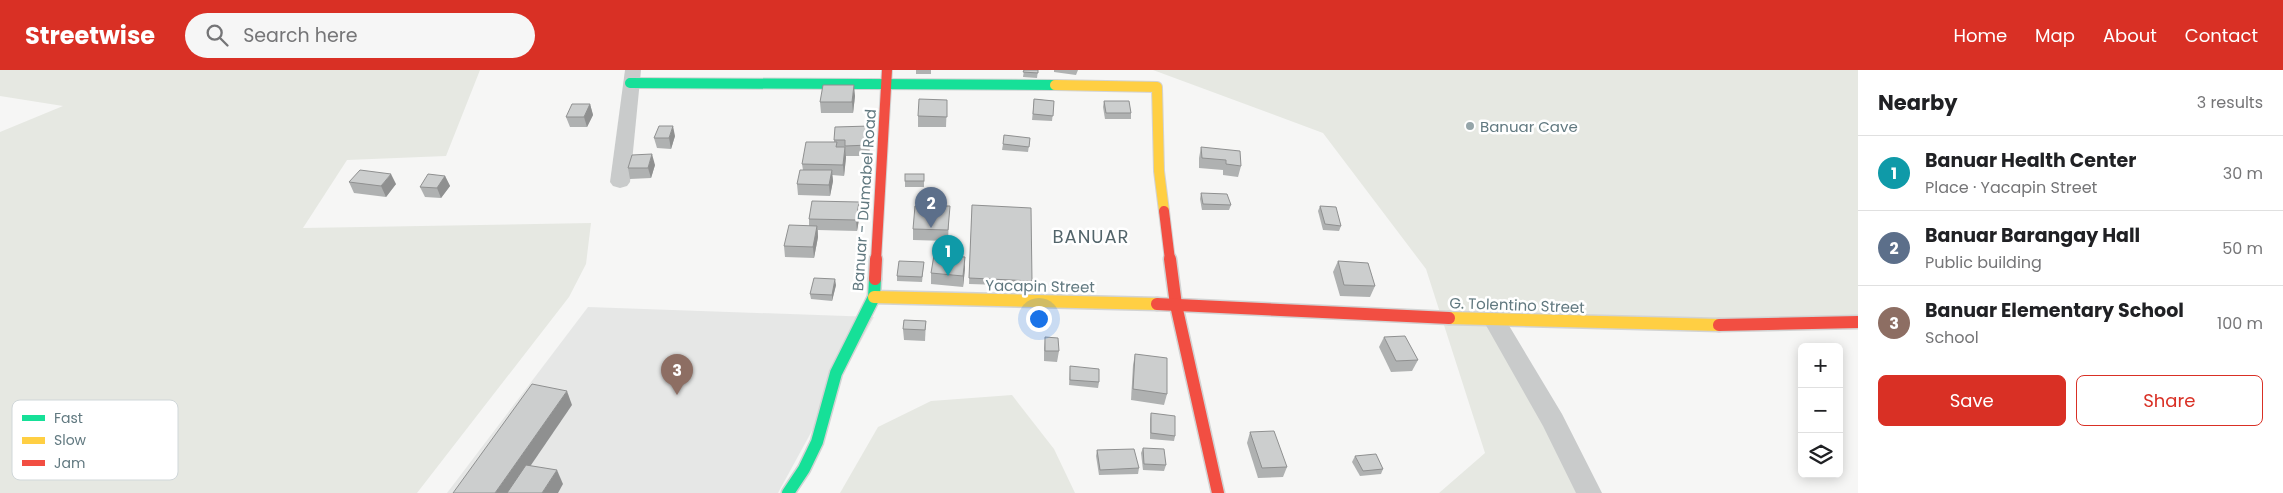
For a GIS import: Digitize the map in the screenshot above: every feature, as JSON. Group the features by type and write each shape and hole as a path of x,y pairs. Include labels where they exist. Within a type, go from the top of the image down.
{"street":[{"name":"Banuar - Dumabel Road","path":"788,493 804,469 817,442 836,373 874,297 887,70"},
{"path":"620,182 632,76 887,83 1157,87 1159,171 1176,304 1218,493"},
{"name":"Yacapin Street","path":"874,297 1176,304"},
{"name":"G. Tolentino Street","path":"1176,304 1494,320 1737,324 1858,322"},
{"path":"1494,320 1553,421 1589,493"}],"shaded area":[{"path":"0,70 480,70 446,156 347,160 303,228 591,223 586,264 569,297 417,493 0,493 0,132 63,106 0,96"},
{"path":"1153,70 1858,70 1858,322 1494,320 1589,493 1439,493 1485,453 1426,269 1323,133"},
{"path":"588,307 874,317 778,493 447,493"},
{"path":"1012,395 1054,449 1075,493 840,493 878,427 931,401"}],"building":[{"path":"1024,70 1038,70 1038,73 1023,72"},
{"path":"823,85 854,85 852,102 820,102"},
{"path":"919,99 947,100 947,117 918,116"},
{"path":"1034,99 1054,101 1053,116 1033,114"},
{"path":"1104,101 1129,101 1131,113 1106,113"},
{"path":"572,104 590,104 584,117 566,117"},
{"path":"659,126 673,126 669,138 654,138"},
{"path":"870,126 869,145 845,146 845,140 834,140 835,127"},
{"path":"1004,135 1030,138 1029,147 1003,144"},
{"path":"806,142 837,142 836,147 845,147 843,165 802,164"},
{"path":"1201,147 1240,151 1241,166 1226,164 1226,160 1202,158"},
{"path":"652,154 648,168 628,168 632,155"},
{"path":"360,170 391,174 381,186 349,182"},
{"path":"800,170 832,170 829,185 797,184"},
{"path":"428,174 445,176 437,188 420,187"},
{"path":"905,174 924,174 924,181 905,181"},
{"path":"1201,193 1227,194 1231,205 1203,204"},
{"path":"812,201 859,202 856,220 809,219"},
{"path":"972,205 1031,208 1032,281 969,278"},
{"path":"915,206 950,206 948,230 913,229"},
{"path":"1320,206 1336,207 1341,226 1325,224"},
{"path":"789,225 817,226 813,247 784,246"},
{"path":"934,255 965,257 963,276 931,273"},
{"path":"899,261 924,262 922,277 897,276"},
{"path":"1338,261 1368,263 1375,286 1344,285"},
{"path":"814,278 835,279 832,295 810,294"},
{"path":"904,320 926,321 925,330 903,329"},
{"path":"1405,336 1418,360 1396,361 1384,337"},
{"path":"1045,337 1058,338 1059,351 1045,351"},
{"path":"1135,354 1167,358 1167,394 1133,389"},
{"path":"1070,366 1099,369 1099,382 1070,380"},
{"path":"532,384 567,391 495,493 453,493"},
{"path":"1151,413 1175,416 1175,436 1151,433"},
{"path":"1274,431 1287,467 1262,468 1250,432"},
{"path":"1143,448 1164,449 1166,465 1144,464"},
{"path":"1134,449 1139,468 1100,470 1097,450"},
{"path":"1376,454 1383,469 1363,471 1355,456"},
{"path":"526,465 557,470 542,493 507,493"}],"traffic: fast":[{"path":"630,83 1055,85"},
{"path":"788,493 804,469 817,442 836,373 874,297 875,279"}],"traffic: slow":[{"path":"1055,85 1157,87 1159,171 1164,211"},
{"path":"874,297 1157,304"},
{"path":"1449,318 1719,325"}],"traffic: jam":[{"path":"875,279 887,70"},
{"path":"1164,211 1176,305 1218,493"},
{"path":"1157,304 1449,318"},
{"path":"1719,325 1858,322"}],"place":[{"name":"Banuar Cave","path":"1470,126"},
{"name":"Banuar Barangay Hall","path":"931,228"},
{"name":"Banuar Health Center","path":"948,276"},
{"name":"Banuar Elementary School","path":"677,395"}],"district":[{"name":"BANUAR","path":"1091,236"}]}
